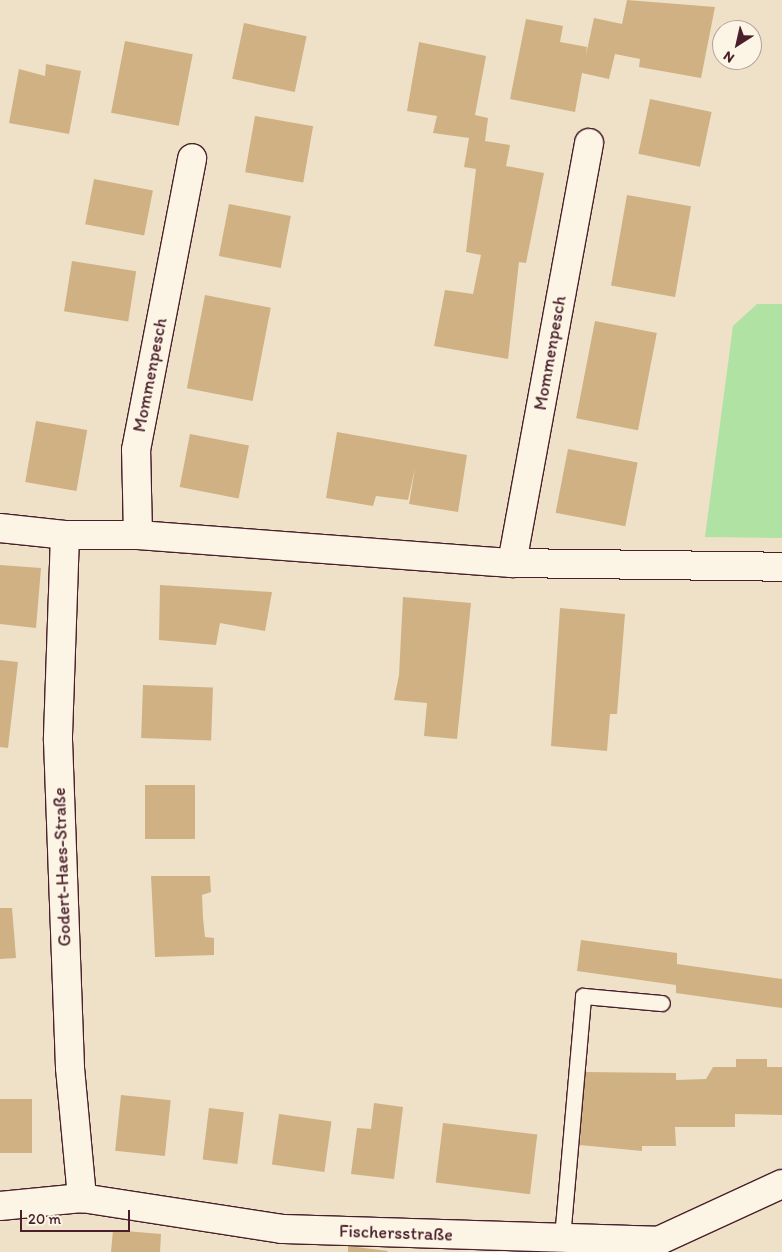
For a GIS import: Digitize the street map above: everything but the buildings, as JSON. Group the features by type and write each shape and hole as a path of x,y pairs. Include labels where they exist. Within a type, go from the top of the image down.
{"street":[{"name":"Mommenpesch","path":"512,563 589,144"},
{"name":"Mommenpesch","path":"138,535 136,450 192,158"},
{"path":"0,528 65,535 138,535 512,563 782,567"},
{"name":"Godert-Haes-Straße","path":"65,535 58,740 70,1068 82,1198"},
{"name":"Fischersstraße","path":"0,1206 82,1198 283,1241 562,1238 658,1241 782,1184"}],"lane":[{"path":"562,1238 583,996 662,1003"}],"green space":[{"path":"757,304 782,304 782,538 705,537 733,326"}]}
